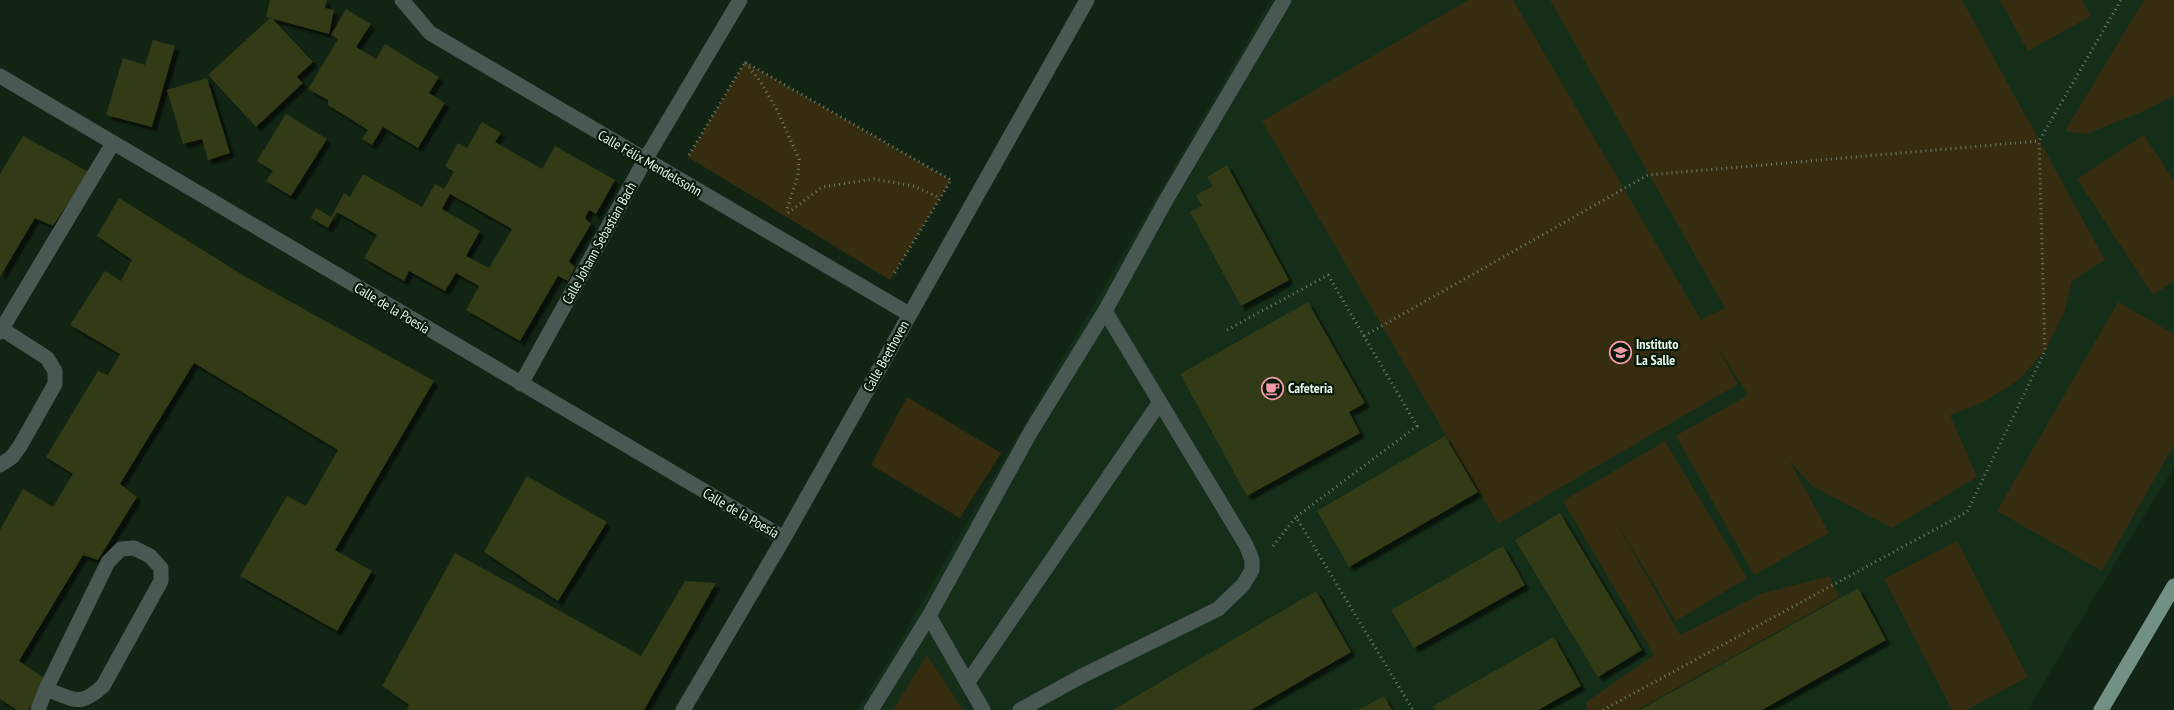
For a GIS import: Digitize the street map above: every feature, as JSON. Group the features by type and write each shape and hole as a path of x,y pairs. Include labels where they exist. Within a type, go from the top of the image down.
{"main road":[{"path":"2101,710 2174,586"}],"street":[{"name":"Calle Félix Mendelssohn","path":"402,0 430,33 909,314"},
{"name":"Calle Johann Sebastian Bach","path":"521,384 645,160 740,0"},
{"name":"Calle Beethoven","path":"684,710 784,538 1087,0"},
{"path":"871,710 929,616 1030,433 1105,311 1166,200 1284,0"},
{"name":"Calle de la Poesía","path":"2,82 113,143 784,538"},
{"path":"0,465 12,457 20,446 55,384 55,371 47,358 1,330 113,143"},
{"path":"1020,710 1080,677 1218,609 1243,585 1252,570 1252,560 1246,545 1105,311"},
{"path":"968,682 1160,402"},
{"path":"38,710 46,689 108,562 121,549 134,548 150,556 161,568 161,581 103,686 90,697 78,701 46,689"},
{"path":"929,616 983,710"}],"path":[{"path":"1603,710 1967,512 2045,351 2039,141 2121,0"},
{"path":"696,161 688,156 745,62"},
{"path":"745,62 951,180 890,280"},
{"path":"745,62 760,81 777,110 799,159 798,175 784,215"},
{"path":"1364,336 1648,175 2039,141"},
{"path":"784,215 822,187 874,179 913,186 940,198"},
{"path":"784,215 793,220"},
{"path":"1227,330 1328,275 1417,426 1296,517 1413,710"}],"shaded area":[{"name":"Instituto La Salle","path":"1271,0 2174,0 2174,467 2028,710 858,710 901,640 943,564"},
{"path":"1468,0 1513,0 1701,320 1725,308 1550,0 1962,0 2105,260 2072,281 2065,310 2045,351 2020,379 1984,402 1950,415 1977,477 1892,528 1812,486 1789,460 1829,533 1754,575 1676,436 1748,395 1715,343 1738,384 1498,524 1262,121"},
{"path":"2000,0 2082,0 2091,16 2028,51"},
{"path":"2144,0 2174,0 2174,95 2146,110 2086,134 2065,131"},
{"path":"745,62 951,180 890,280 688,157"},
{"path":"2144,135 2174,181 2174,281 2153,295 2077,179"},
{"path":"2118,302 2174,334 2174,445 2102,571 1997,511"},
{"path":"907,397 1001,453 960,518 871,465"},
{"path":"1665,441 1747,578 1676,621 1612,515 1680,635 1763,593 1830,576 1839,597 1637,710 1588,710 1585,703 1654,655 1563,501"},
{"path":"1957,541 2028,677 1966,710 1952,710 1884,579"},
{"path":"927,655 963,710 893,710"}],"building":[{"path":"270,0 327,0 325,8 334,10 329,34 266,17"},
{"path":"346,9 371,24 356,47 376,59 385,44 439,77 429,93 445,103 418,148 383,127 372,145 362,139 368,130 328,105 328,100 308,89 338,39 331,35"},
{"path":"271,17 313,62 297,77 303,83 256,127 208,75"},
{"path":"153,40 175,46 152,127 106,115 123,58 145,65"},
{"path":"207,78 230,153 208,160 202,139 183,144 167,90"},
{"path":"286,114 327,139 291,196 266,181 273,171 257,161"},
{"path":"482,122 501,133 495,142 542,169 555,146 615,180 596,214 589,210 585,218 591,224 569,261 575,268 568,281 558,276 520,341 466,310 479,286 456,273 445,291 409,271 404,281 364,258 377,235 337,212 328,228 311,218 316,208 331,217 344,193 350,197 363,174 422,207 435,184 444,189 454,172 445,166 458,143 467,148","holes":["450,194 512,229 489,268 466,256 480,231 442,209"]},
{"path":"23,136 89,172 53,226 35,218 0,277 0,174"},
{"path":"1227,165 1289,280 1241,306 1190,212 1202,206 1196,195 1213,186 1207,177"},
{"path":"119,198 246,277 434,381 335,550 372,571 337,631 240,576 287,496 306,506 338,450 194,363 120,484 137,497 98,560 83,555 19,661 50,682 28,710 17,710 0,699 0,530 23,489 53,507 73,474 46,457 98,371 108,375 120,354 70,325 105,271 121,281 132,260 97,236"},
{"name":"Cafeteria","path":"1308,302 1365,403 1349,412 1360,433 1247,496 1180,374"},
{"path":"1445,436 1478,492 1349,567 1317,511"},
{"path":"527,476 607,522 558,601 484,552"},
{"path":"1560,513 1642,650 1598,677 1515,540"},
{"path":"1503,546 1525,585 1414,648 1391,610"},
{"path":"455,553 641,656 685,581 716,583 644,710 406,710 409,705 382,686"},
{"path":"1858,588 1886,640 1762,710 1640,710"},
{"path":"1316,591 1351,652 1251,710 1113,710"},
{"path":"1554,637 1581,686 1538,710 1435,710 1433,706"},
{"path":"1384,696 1392,710 1358,710"}],"place":[{"name":"Instituto La Salle","path":"1620,352"},
{"name":"Cafeteria","path":"1272,388"}]}
